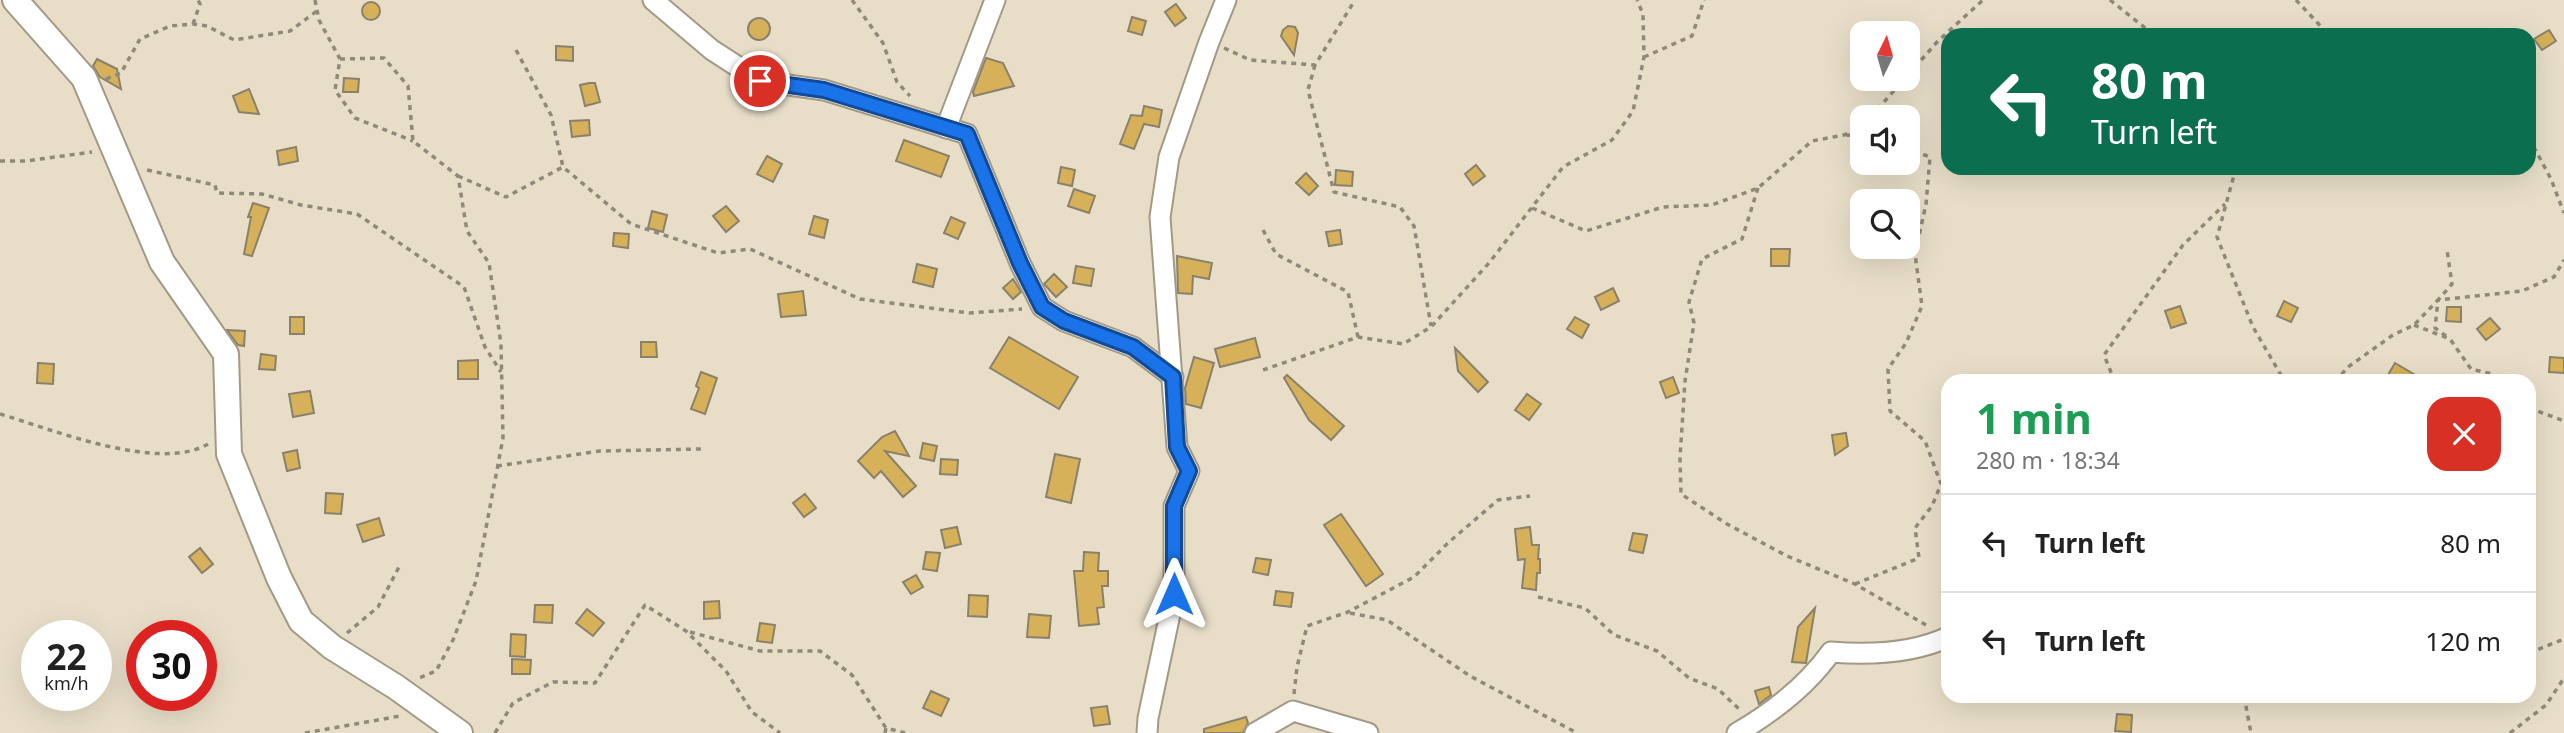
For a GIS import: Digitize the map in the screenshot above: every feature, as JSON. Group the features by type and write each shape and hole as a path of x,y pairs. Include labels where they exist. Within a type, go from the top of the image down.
{"street":[{"path":"15,0 88,86 162,262 226,354 229,454 279,578 301,621 332,647 396,687 460,733"},
{"path":"653,0 712,50 760,81 824,90 967,134 1020,263 1042,307 1064,321 1133,347 1173,377"},
{"path":"939,126 995,0"},
{"path":"1147,733 1174,594 1174,506 1189,471 1177,447 1160,218 1169,157 1226,0"},
{"path":"1746,728 1773,712 1818,670 1830,652 1859,654 1920,648 1941,639"},
{"path":"1255,733 1293,711 1368,733"}],"path":[{"path":"193,24 200,4 198,0"},
{"path":"315,0 317,11 340,59 335,90 355,118 413,141 458,176 506,197 563,167"},
{"path":"852,0 883,43 897,82 939,126"},
{"path":"1354,0 1315,65 1308,90 1334,192 1400,207 1414,226 1431,327"},
{"path":"1263,370 1358,337 1403,344 1431,327 1489,263 1563,167 1612,140 1633,111 1644,57 1643,13 1637,0"},
{"path":"1644,57 1692,36 1704,0"},
{"path":"1952,28 1983,0"},
{"path":"2110,0 2145,28"},
{"path":"2296,0 2322,28"},
{"path":"88,86 121,72 140,38 170,26 207,26 234,40 290,31 317,11"},
{"path":"1920,61 1941,38"},
{"path":"1209,42 1250,60 1315,65"},
{"path":"516,50 551,115 563,167 631,224 718,253 750,249 860,299 969,313 1042,307"},
{"path":"340,59 384,58 408,86 413,141"},
{"path":"1882,105 1894,91"},
{"path":"1531,207 1586,231 1663,206 1713,205 1758,188 1812,141 1850,132"},
{"path":"1844,135 1850,135"},
{"path":"0,161 113,150"},
{"path":"2536,151 2551,179 2564,213"},
{"path":"1855,584 1919,558 1915,528 1932,506 1941,484 1925,442 1890,411 1888,369 1906,343 1922,306 1915,254 1926,204 1930,157 1920,153"},
{"path":"147,170 215,185 218,193 262,194 301,205 357,214 464,287 485,347 501,372"},
{"path":"2233,175 2217,237 2253,327 2280,374"},
{"path":"396,687 436,671 453,640 477,581 503,438 501,344 489,263 467,231 458,176"},
{"path":"1758,188 1742,239 1702,259 1689,302 1694,323 1685,381 1680,458 1681,494 1727,524 1787,556 1855,584 1941,634"},
{"path":"2112,374 2104,355 2183,245 2226,203"},
{"path":"1263,230 1276,254 1348,292 1358,337"},
{"path":"2342,374 2393,335 2414,325 2452,284 2447,250"},
{"path":"2438,300 2522,291 2554,277 2564,260"},
{"path":"2438,300 2435,328 2450,340 2470,369 2492,374"},
{"path":"2414,325 2450,340"},
{"path":"2536,411 2564,421"},
{"path":"0,414 129,452 172,454 205,447 228,429"},
{"path":"498,466 600,451 702,449"},
{"path":"1293,711 1297,667 1307,626 1348,612 1414,577 1449,542 1498,500 1530,496"},
{"path":"332,647 378,607 399,567"},
{"path":"1538,597 1585,608 1614,635 1657,651 1689,678 1718,689 1746,728"},
{"path":"495,733 513,703 552,682 594,683 645,605 686,631 726,671 752,712 780,733"},
{"path":"1348,612 1387,620 1470,676 1577,733"},
{"path":"686,631 760,651 820,651 852,675 885,731 905,733"},
{"path":"2536,650 2564,639"},
{"path":"2510,733 2546,705 2564,678"},
{"path":"2245,703 2251,733"},
{"path":"305,733 430,711"}],"building":[{"path":"367,2 375,2 380,11 378,18 367,20 362,15 362,7"},
{"path":"1176,4 1186,18 1175,26 1165,12"},
{"path":"1132,17 1146,21 1142,35 1128,31"},
{"path":"759,18 767,21 770,29 767,37 759,40 751,37 748,29 751,21"},
{"path":"1288,26 1295,27 1298,33 1294,55 1281,36"},
{"path":"2549,30 2556,41 2542,50 2536,38"},
{"path":"556,46 573,47 573,61 556,60"},
{"path":"986,58 1003,63 1014,86 974,96 973,92"},
{"path":"97,59 117,69 121,89 100,77 93,66"},
{"path":"344,78 359,79 358,92 343,92"},
{"path":"595,83 600,102 585,106 580,85"},
{"path":"249,89 259,114 239,112 233,96"},
{"path":"1144,106 1162,110 1159,127 1144,124 1134,149 1120,144 1131,115 1142,116"},
{"path":"589,120 590,135 572,137 570,121"},
{"path":"904,140 949,156 941,177 896,161"},
{"path":"296,147 298,161 279,165 277,151"},
{"path":"767,156 782,164 773,182 757,174"},
{"path":"1476,165 1485,176 1473,185 1465,174"},
{"path":"1061,167 1075,170 1072,186 1058,183"},
{"path":"1336,170 1353,172 1352,186 1335,185"},
{"path":"1306,173 1318,186 1309,195 1296,183"},
{"path":"1074,189 1095,196 1089,213 1068,206"},
{"path":"253,203 269,208 252,256 244,254 251,217 248,217"},
{"path":"726,206 739,221 726,232 713,216"},
{"path":"652,211 667,215 663,232 648,228"},
{"path":"814,216 828,220 824,238 809,234"},
{"path":"951,217 965,223 958,239 944,233"},
{"path":"1340,230 1342,244 1329,246 1326,232"},
{"path":"614,233 629,234 628,248 613,246"},
{"path":"1771,249 1790,249 1789,266 1771,266"},
{"path":"1177,256 1212,263 1209,279 1193,276 1192,294 1178,293"},
{"path":"917,264 937,269 933,287 913,282"},
{"path":"1076,266 1094,269 1091,286 1073,283"},
{"path":"1054,274 1067,287 1056,297 1044,284"},
{"path":"1013,279 1021,292 1013,299 1003,288"},
{"path":"1613,288 1619,301 1601,310 1595,297"},
{"path":"803,291 806,315 781,317 778,294"},
{"path":"2284,301 2298,308 2291,322 2277,316"},
{"path":"2180,306 2186,323 2171,328 2165,311"},
{"path":"2447,307 2461,307 2461,322 2446,321"},
{"path":"290,317 304,317 304,334 290,334"},
{"path":"1575,317 1589,325 1582,338 1567,329"},
{"path":"2490,318 2500,329 2486,340 2477,329"},
{"path":"227,330 245,331 244,346 238,345"},
{"path":"1009,337 1078,377 1059,409 990,368"},
{"path":"1255,338 1260,357 1220,367 1215,349"},
{"path":"641,342 656,342 657,357 641,357"},
{"path":"1455,348 1488,382 1478,392 1458,371"},
{"path":"261,354 276,356 275,370 259,369"},
{"path":"1194,357 1214,363 1201,408 1186,404 1185,388"},
{"path":"2550,357 2564,358 2564,373 2549,372"},
{"path":"478,360 478,379 458,379 458,361"},
{"path":"38,363 54,364 53,384 37,383"},
{"path":"2395,363 2414,374 2389,374"},
{"path":"701,372 717,378 705,414 691,409 699,388 696,386"},
{"path":"1287,375 1344,426 1331,440 1309,420 1284,378"},
{"path":"1673,377 1679,393 1666,398 1660,382"},
{"path":"310,391 314,413 293,417 289,394"},
{"path":"1527,394 1541,404 1529,420 1515,410"},
{"path":"895,431 909,456 885,451 916,486 903,497 881,471 874,478 858,461 882,437"},
{"path":"1846,433 1848,446 1835,455 1832,435"},
{"path":"923,443 937,446 934,461 920,458"},
{"path":"297,450 300,468 287,471 283,453"},
{"path":"1055,454 1080,459 1071,503 1046,497"},
{"path":"941,459 958,460 957,475 940,474"},
{"path":"326,493 343,494 341,514 325,513"},
{"path":"805,494 816,508 804,517 793,503"},
{"path":"1341,514 1383,574 1366,586 1324,525"},
{"path":"379,518 384,535 363,542 357,525"},
{"path":"957,527 961,544 945,548 941,530"},
{"path":"1530,527 1532,545 1539,545 1540,573 1537,573 1536,590 1522,588 1525,559 1518,560 1515,529"},
{"path":"1633,533 1647,535 1643,553 1629,550"},
{"path":"200,548 213,564 202,573 189,557"},
{"path":"926,552 940,553 937,571 923,569"},
{"path":"1084,552 1099,553 1098,571 1108,571 1108,586 1102,586 1104,607 1097,608 1099,624 1079,626 1074,571 1083,571"},
{"path":"1256,558 1271,560 1268,575 1253,572"},
{"path":"916,575 923,587 911,594 903,582"},
{"path":"1276,591 1293,593 1291,607 1274,605"},
{"path":"969,595 988,596 987,617 968,616"},
{"path":"719,601 720,618 704,619 704,602"},
{"path":"535,605 553,605 552,623 534,622"},
{"path":"1815,608 1806,663 1792,662 1798,627"},
{"path":"587,609 604,623 593,636 576,623"},
{"path":"1029,614 1051,616 1049,638 1027,637"},
{"path":"760,623 775,625 772,643 757,641"},
{"path":"511,634 526,635 525,657 510,656"},
{"path":"512,659 531,660 530,674 512,674"},
{"path":"1769,687 1771,695 1759,704 1755,691"},
{"path":"931,691 949,699 941,716 923,708"},
{"path":"1107,706 1110,724 1094,726 1091,708"},
{"path":"2117,714 2132,715 2131,732 2115,731"},
{"path":"1246,717 1248,723 1243,733 1204,733 1204,729"}],"route":[{"path":"760,81 824,90 967,134 1020,263 1042,307 1064,321 1133,347 1173,377 1177,447 1189,471 1174,506 1174,594"}]}
